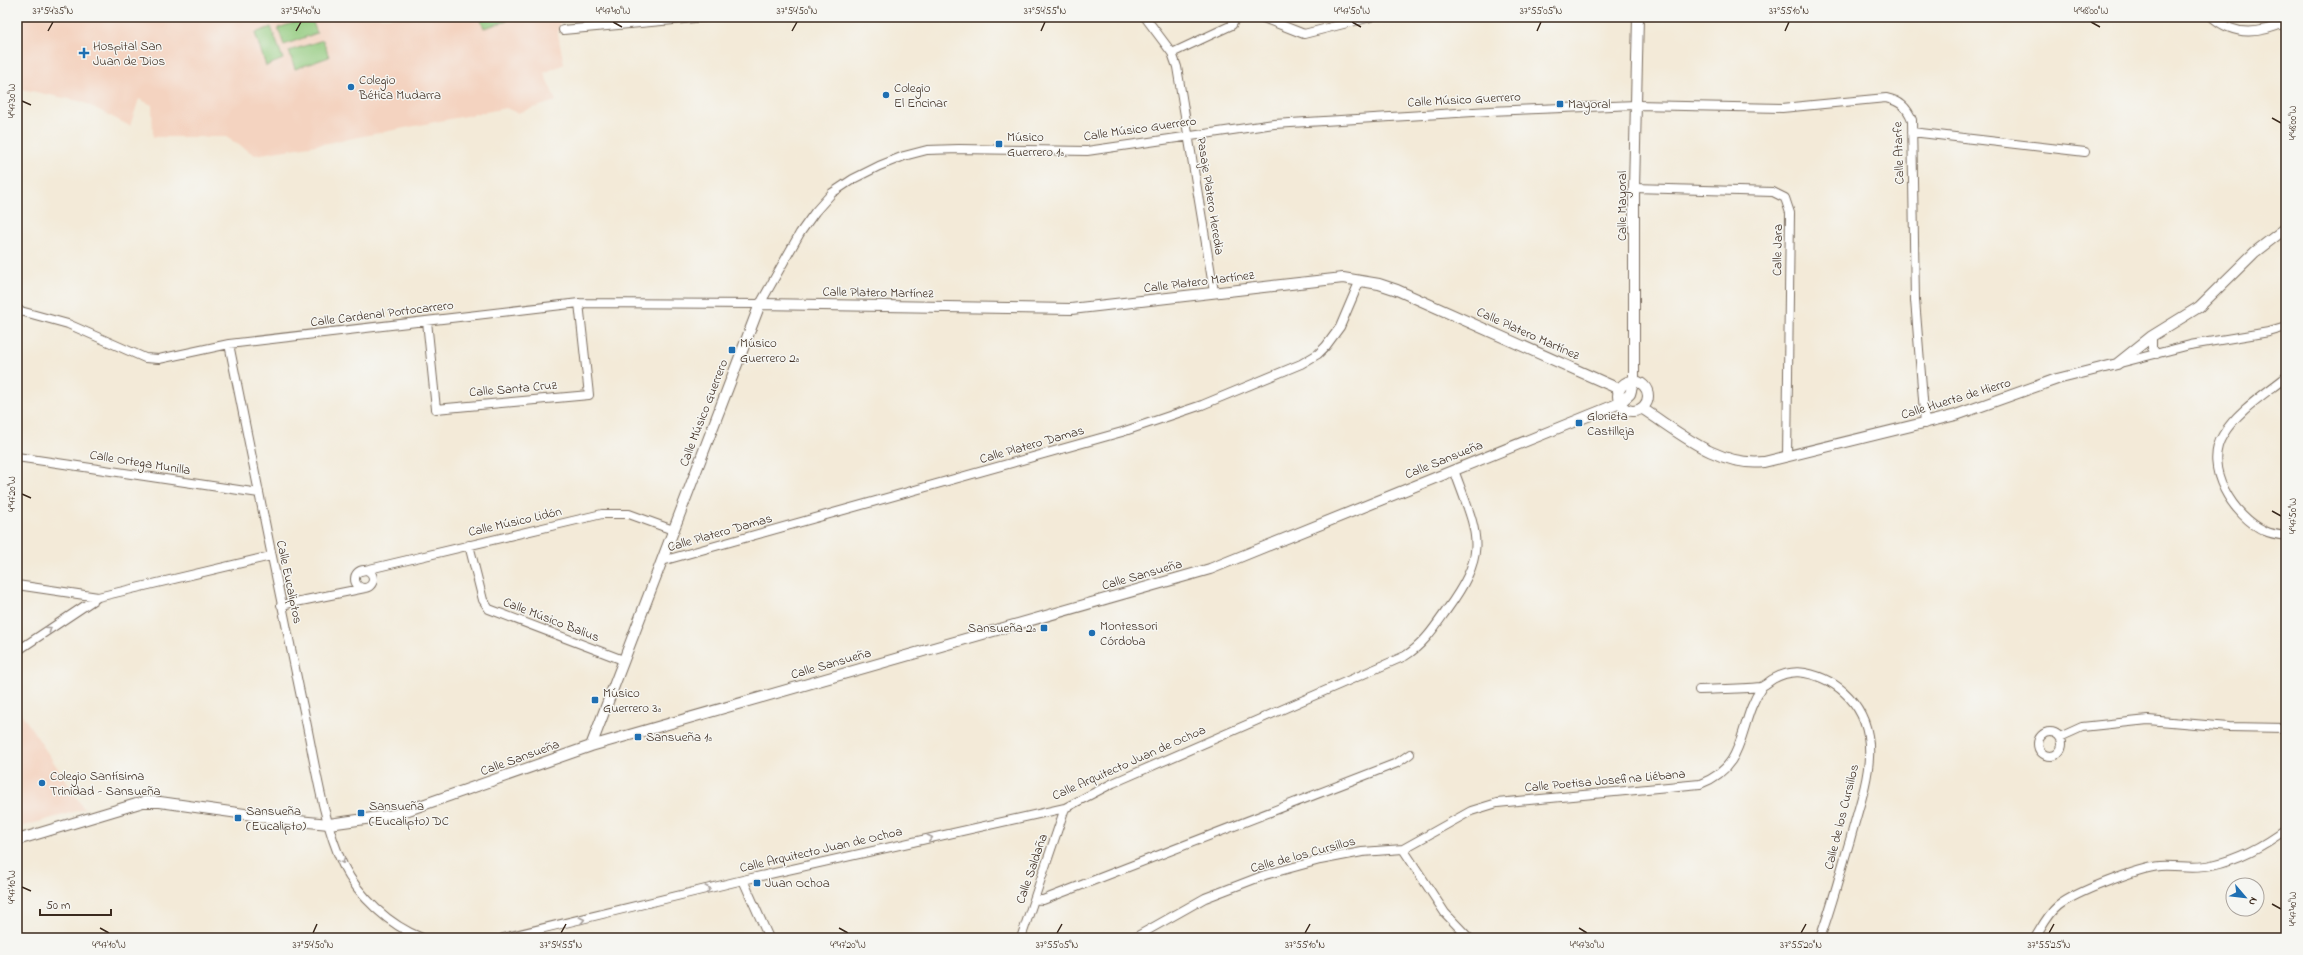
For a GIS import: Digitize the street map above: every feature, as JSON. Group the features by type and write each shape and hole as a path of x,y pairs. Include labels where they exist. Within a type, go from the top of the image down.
{"street":[{"path":"563,30 648,19 706,17"},
{"name":"Pasaje Platero Heredia","path":"1145,17 1172,53 1177,67 1214,292"},
{"path":"1172,53 1232,25 1236,17"},
{"path":"1261,17 1304,34 1371,17"},
{"name":"Calle Mayoral","path":"1630,394 1634,380 1634,188 1638,17"},
{"path":"2212,17 2226,27 2243,32 2259,32 2286,22"},
{"name":"Calle Atarfe","path":"1636,105 1753,109 1886,98 1896,100 1908,111 1912,132 1915,300 1925,424"},
{"name":"Calle Músico Guerrero","path":"591,746 760,304 800,233 815,212 832,193 853,179 904,156 927,150 1087,151 1274,124 1490,111 1636,105"},
{"path":"1912,132 2086,152"},
{"name":"Calle Jara","path":"1634,188 1773,192 1785,198 1790,213 1788,457"},
{"path":"2117,364 2152,336 2199,307 2255,252 2286,228"},
{"name":"Calle Platero Martínez","path":"760,304 1071,310 1328,279 1360,280 1398,290 1619,389"},
{"name":"Calle Platero Damas","path":"662,561 1122,432 1202,405 1301,364 1318,354 1340,327 1360,280"},
{"name":"Calle Cardenal Portocarrero","path":"17,310 68,324 145,358 158,359 229,344 579,303 760,304"},
{"name":"Calle Santa Cruz","path":"427,321 436,408 589,395 579,303"},
{"name":"Calle Huerta de Hierro","path":"1643,409 1708,450 1733,462 1756,463 1788,457 1925,424 1956,415 2057,379 2190,345 2269,332 2286,327"},
{"path":"2152,336 2152,348 2157,354"},
{"name":"Calle Eucaliptos","path":"229,344 281,605 329,824"},
{"path":"2286,377 2239,416 2222,435 2216,453 2217,469 2232,505 2247,519 2266,532 2286,536"},
{"path":"1634,380 1644,386 1647,391 1647,403 1643,409 1630,411 1620,403 1619,389 1624,383 1634,380"},
{"name":"Calle Sansueña","path":"17,840 143,802 160,802 288,820 329,824 394,815 591,746 1210,569 1620,403 1630,394"},
{"name":"Calle Ortega Munilla","path":"17,457 259,493"},
{"name":"Calle Arquitecto Juan de Ochoa","path":"503,938 743,880 1065,808 1113,783 1413,651 1430,633 1464,586 1475,556 1473,523 1454,470"},
{"name":"Calle Músico Lidón","path":"361,571 602,514 629,514 674,530"},
{"name":"Calle Músico Balius","path":"469,545 483,600 488,609 623,660"},
{"path":"17,651 98,597 271,556"},
{"path":"281,605 365,588 372,583 372,577 367,571 361,571 356,574 355,580 360,587 365,588"},
{"path":"17,585 98,597"},
{"name":"Calle de los Cursillos","path":"1762,687 1774,678 1787,673 1803,673 1819,677 1844,691 1856,704 1869,731 1868,775 1835,893 1820,938"},
{"path":"1699,690 1762,687"},
{"name":"Calle Poetisa Josefina Liébana","path":"1403,849 1471,811 1496,803 1700,784 1715,779 1727,768 1736,755 1753,699 1762,687"},
{"path":"2060,737 2082,727 2148,720 2235,728 2286,728"},
{"path":"1034,899 1043,900 1382,769 1397,763 1410,754"},
{"name":"Calle Saldaña","path":"1020,938 1065,808"},
{"path":"329,824 337,850 351,878 385,916 402,928 422,938"},
{"path":"2035,938 2045,920 2058,906 2095,887 2161,866 2195,867 2213,865 2255,848 2286,829"},
{"path":"1403,849 1445,913 1469,938"},
{"name":"Calle de los Cursillos","path":"1134,938 1205,898 1265,875 1362,852 1403,849"},
{"path":"743,880 769,938"}],"shaded area":[{"name":"Colegio Bética Mudarra","path":"17,17 245,17 252,21 269,17 560,17 558,34 564,64 544,73 556,101 517,113 506,108 328,143 255,155 226,137 153,137 152,105 139,99 130,126 83,102 17,88"},
{"name":"Colegio Santísima Trinidad - Sansueña","path":"17,707 51,758 84,809 17,828"}],"green space":[{"path":"311,17 317,33 284,45 278,28"},
{"path":"480,17 506,17 507,21 484,28"},
{"path":"271,27 283,59 266,66 255,33"},
{"path":"323,40 329,57 295,69 289,51"}],"place":[{"name":"Hospital San Juan de Dios","path":"84,53"},
{"name":"Colegio Bética Mudarra","path":"351,87"},
{"name":"Colegio El Encinar","path":"886,95"},
{"name":"Mayoral","path":"1560,104"},
{"name":"Músico Guerrero 1ª","path":"999,144"},
{"name":"Músico Guerrero 2ª","path":"732,350"},
{"name":"Glorieta Castilleja","path":"1579,423"},
{"name":"Sansueña 2ª","path":"1044,628"},
{"name":"Montessori Córdoba","path":"1092,633"},
{"name":"Músico Guerrero 3ª","path":"595,700"},
{"name":"Sansueña 1ª","path":"638,737"},
{"name":"Colegio Santísima Trinidad - Sansueña","path":"42,783"},
{"name":"Sansueña (Eucalipto) DC","path":"361,813"},
{"name":"Sansueña (Eucalipto)","path":"238,818"},
{"name":"Juan Ochoa","path":"757,883"}]}
